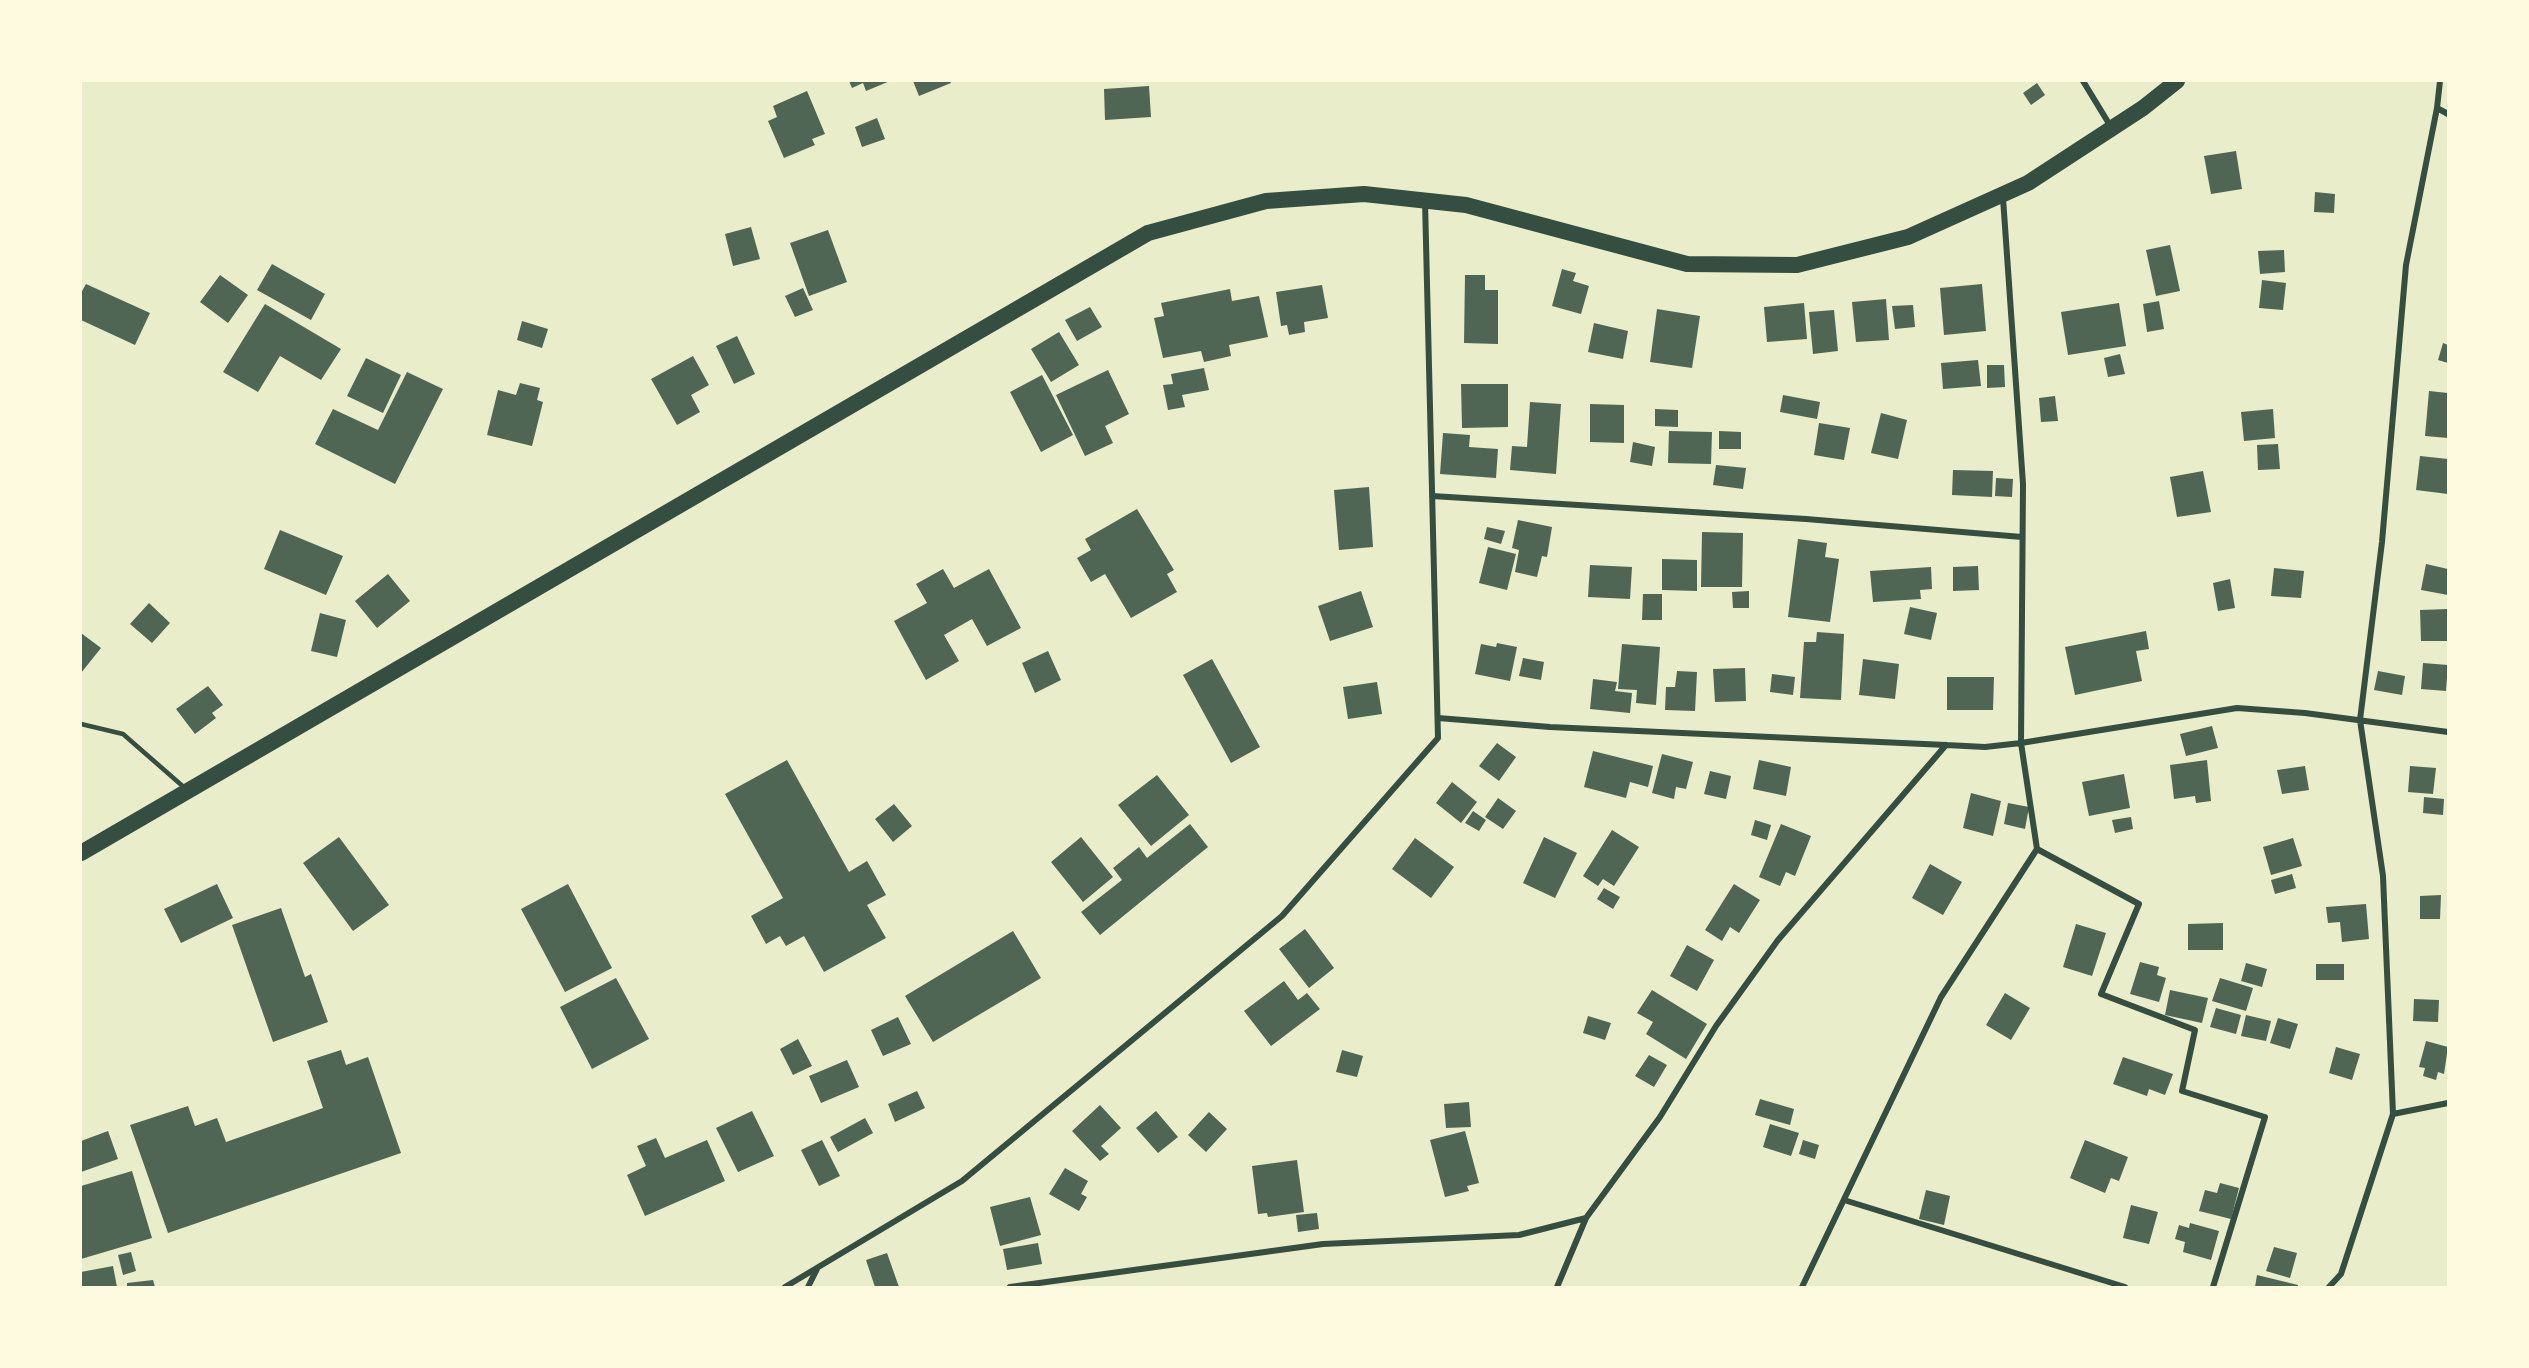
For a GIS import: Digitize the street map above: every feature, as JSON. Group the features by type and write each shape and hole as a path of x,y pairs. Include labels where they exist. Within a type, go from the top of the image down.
{"highway":[{"path":"81,853 1148,232 1266,201 1364,194 1466,205 1687,264 1797,265 1908,237 2028,183 2112,128 2177,81"}],"street":[{"path":"2083,81 2112,128"},
{"path":"2329,1287 2342,1274 2393,1114 2383,876 2360,720 2382,542 2406,265 2437,108 2440,81"},
{"path":"2437,108 2448,114"},
{"path":"1802,1287 1941,996 2037,849 2021,743 2023,484 2002,194"},
{"path":"785,1287 962,1181 1282,916 1438,738 1425,200"},
{"path":"1432,496 1806,519 2022,537"},
{"path":"1438,718 1550,727 1985,747 2237,708 2305,713 2448,732"},
{"path":"1557,1287 1586,1218 1660,1117 1716,1026 1778,940 1946,745"},
{"path":"2037,849 2139,904 2101,994 2195,1030 2182,1091 2265,1117 2213,1287"},
{"path":"2393,1114 2448,1103"},
{"path":"1844,1200 2125,1287"},
{"path":"1010,1287 1058,1284 1323,1244 1519,1235 1586,1218"},
{"path":"808,1287 818,1267"}],"lane":[{"path":"81,723 123,734 188,791"}],"building":[{"path":"849,81 890,81 866,91 863,83 852,88"},
{"path":"913,81 950,81 951,83 919,96"},
{"path":"2037,83 2045,95 2031,105 2023,93"},
{"path":"1149,86 1151,117 1105,120 1104,89"},
{"path":"807,91 825,134 812,139 815,145 784,158 768,121 777,117 773,106"},
{"path":"877,118 885,139 862,147 855,127"},
{"path":"2236,151 2242,189 2211,194 2204,156"},
{"path":"2315,192 2335,194 2334,213 2314,212"},
{"path":"751,227 760,259 733,266 725,234"},
{"path":"828,230 847,282 809,296 790,243"},
{"path":"2170,245 2180,291 2156,296 2146,250"},
{"path":"2284,250 2285,272 2260,274 2258,251"},
{"path":"272,264 325,294 311,320 257,290"},
{"path":"1562,269 1576,273 1573,281 1589,286 1581,314 1552,306"},
{"path":"220,275 248,295 228,323 200,302"},
{"path":"1465,275 1485,275 1485,290 1498,290 1498,344 1464,343"},
{"path":"2262,280 2286,283 2283,310 2259,308"},
{"path":"86,284 150,313 135,345 81,320 81,293"},
{"path":"1982,284 1986,331 1944,335 1940,288"},
{"path":"1322,285 1328,318 1304,322 1305,332 1289,335 1287,325 1281,326 1276,292"},
{"path":"803,288 813,310 795,317 785,296"},
{"path":"1230,289 1232,301 1259,296 1268,337 1229,345 1231,356 1204,362 1201,351 1163,358 1154,318 1164,316 1161,303"},
{"path":"1886,299 1889,340 1856,342 1852,302"},
{"path":"2159,301 2164,329 2147,332 2143,304"},
{"path":"1804,303 1807,339 1767,342 1764,307"},
{"path":"2119,303 2126,346 2068,355 2061,312"},
{"path":"265,304 341,349 321,380 280,356 258,392 223,372"},
{"path":"1913,305 1915,327 1895,329 1892,306"},
{"path":"1090,307 1102,327 1077,341 1065,320"},
{"path":"1657,309 1700,316 1692,368 1650,362"},
{"path":"1834,310 1838,351 1813,354 1809,312"},
{"path":"522,321 548,329 542,348 517,340"},
{"path":"1594,323 1628,331 1623,359 1588,352"},
{"path":"1059,332 1079,365 1051,382 1031,349"},
{"path":"737,336 755,374 734,384 716,346"},
{"path":"2443,343 2448,345 2448,363 2438,360"},
{"path":"2120,354 2125,374 2108,377 2104,358"},
{"path":"693,356 709,385 691,395 700,412 677,425 651,379"},
{"path":"366,358 401,375 383,413 347,396"},
{"path":"1978,360 1981,386 1943,389 1941,363"},
{"path":"1987,365 2004,365 2005,387 1987,388"},
{"path":"1204,368 1209,390 1182,395 1185,407 1168,410 1163,385 1173,384 1171,374"},
{"path":"1108,370 1129,414 1105,426 1113,443 1085,456 1056,395"},
{"path":"407,372 443,389 395,484 315,444 333,409 378,430"},
{"path":"1042,375 1073,435 1041,452 1010,392"},
{"path":"520,383 540,388 537,400 543,402 532,446 487,435 498,390 516,395"},
{"path":"1461,384 1508,384 1508,427 1462,428"},
{"path":"2429,391 2448,393 2448,438 2425,436"},
{"path":"1783,395 1820,402 1817,419 1780,412"},
{"path":"2055,396 2058,421 2041,422 2039,398"},
{"path":"1530,402 1561,404 1556,474 1510,470 1512,446 1527,447"},
{"path":"1590,404 1624,405 1624,443 1590,442"},
{"path":"1655,409 1678,410 1678,427 1655,426"},
{"path":"2273,409 2275,438 2244,441 2241,412"},
{"path":"1881,413 1907,420 1898,459 1871,453"},
{"path":"1819,423 1850,428 1844,460 1814,455"},
{"path":"1669,431 1712,432 1711,464 1668,463"},
{"path":"1719,431 1741,432 1741,449 1719,449"},
{"path":"1443,433 1470,435 1469,447 1498,449 1496,478 1440,474"},
{"path":"1633,442 1655,447 1652,466 1630,462"},
{"path":"2278,444 2280,469 2258,470 2257,445"},
{"path":"2420,456 2448,459 2448,494 2416,490"},
{"path":"1716,465 1746,468 1743,489 1713,485"},
{"path":"1953,470 1993,471 1992,497 1952,495"},
{"path":"2203,471 2211,512 2177,517 2170,477"},
{"path":"1996,478 2013,479 2012,497 1995,496"},
{"path":"1369,487 1373,547 1339,550 1334,490"},
{"path":"1137,509 1174,570 1167,574 1177,592 1131,618 1105,574 1091,582 1077,558 1091,550 1085,539"},
{"path":"1518,520 1552,527 1547,557 1542,556 1537,577 1515,572 1519,550 1512,548"},
{"path":"1487,527 1505,531 1501,544 1484,539"},
{"path":"280,530 343,556 326,595 264,569"},
{"path":"1702,532 1743,533 1742,587 1701,587"},
{"path":"1798,539 1827,543 1825,557 1839,559 1830,622 1788,617"},
{"path":"1488,547 1516,554 1507,590 1479,583"},
{"path":"1662,559 1697,560 1697,591 1662,590"},
{"path":"2426,564 2448,569 2448,595 2421,590"},
{"path":"1590,565 1632,567 1630,599 1588,597"},
{"path":"1978,566 1979,590 1953,591 1953,567"},
{"path":"1931,567 1932,589 1920,590 1921,599 1873,602 1870,571"},
{"path":"2274,568 2304,571 2301,598 2271,596"},
{"path":"943,569 954,588 989,569 1021,628 987,646 972,619 944,635 959,661 926,680 894,621 927,603 916,584"},
{"path":"388,574 410,601 377,628 355,601"},
{"path":"2230,579 2235,608 2218,611 2213,583"},
{"path":"1361,591 1373,627 1330,641 1318,606"},
{"path":"1749,591 1749,608 1733,608 1732,592"},
{"path":"1643,594 1662,594 1662,620 1642,620"},
{"path":"149,603 170,623 152,643 130,624"},
{"path":"1910,607 1937,613 1931,640 1904,634"},
{"path":"2448,609 2448,641 2421,641 2420,610"},
{"path":"320,613 346,620 337,657 311,651"},
{"path":"2146,631 2149,649 2136,651 2142,681 2075,695 2065,647"},
{"path":"1817,632 1844,634 1841,700 1800,698 1804,642 1816,642"},
{"path":"81,633 101,648 81,673"},
{"path":"1497,643 1517,647 1510,681 1475,674 1481,644 1496,647"},
{"path":"1622,644 1660,647 1656,705 1636,703 1637,690 1618,689"},
{"path":"1048,651 1061,680 1035,693 1022,663"},
{"path":"1523,658 1544,662 1541,680 1519,676"},
{"path":"1212,659 1260,747 1231,763 1183,675"},
{"path":"1863,659 1899,664 1895,699 1859,695"},
{"path":"2423,663 2448,665 2446,691 2421,689"},
{"path":"1745,668 1746,701 1715,702 1713,669"},
{"path":"1677,671 1697,672 1695,711 1665,710 1666,687 1675,687"},
{"path":"2378,671 2405,676 2402,695 2374,690"},
{"path":"1772,674 1795,677 1793,695 1770,692"},
{"path":"1947,677 1994,677 1993,710 1947,710"},
{"path":"1593,679 1617,682 1615,691 1632,693 1630,713 1590,709"},
{"path":"1377,682 1382,714 1348,719 1343,687"},
{"path":"208,686 223,705 212,713 216,718 195,734 176,709"},
{"path":"2212,726 2218,748 2186,756 2180,734"},
{"path":"1497,743 1516,757 1499,781 1479,766"},
{"path":"1593,751 1653,766 1648,787 1630,782 1626,798 1584,787"},
{"path":"1662,754 1693,762 1686,789 1676,787 1674,799 1652,793"},
{"path":"787,760 849,872 867,861 886,895 867,905 886,938 824,972 804,936 786,946 780,936 766,944 751,916 783,898 725,794"},
{"path":"1759,760 1791,767 1786,796 1753,789"},
{"path":"2207,760 2211,801 2196,803 2195,796 2174,799 2170,765"},
{"path":"2305,766 2309,790 2282,794 2277,770"},
{"path":"2410,766 2436,768 2433,794 2408,792"},
{"path":"1710,771 1731,776 1726,799 1704,794"},
{"path":"2124,774 2130,808 2089,816 2082,782"},
{"path":"1157,775 1189,815 1151,846 1118,805"},
{"path":"1452,782 1477,802 1461,823 1436,803"},
{"path":"1971,793 2001,801 1993,836 1963,828"},
{"path":"2424,797 2444,799 2443,815 2423,813"},
{"path":"1498,798 1516,811 1503,829 1485,817"},
{"path":"2008,803 2029,807 2025,829 2004,824"},
{"path":"894,804 912,826 893,842 875,819"},
{"path":"1473,811 1486,820 1479,831 1465,823"},
{"path":"2131,817 2133,829 2115,833 2112,820"},
{"path":"1755,820 1771,825 1767,840 1751,835"},
{"path":"1190,824 1208,847 1100,935 1081,912 1122,880 1113,868 1139,847 1147,858"},
{"path":"1781,824 1811,836 1795,876 1786,872 1780,886 1759,877"},
{"path":"1612,830 1639,847 1614,886 1603,879 1598,886 1583,876"},
{"path":"339,837 389,905 353,931 303,863"},
{"path":"1081,837 1113,877 1083,902 1051,862"},
{"path":"1544,837 1577,853 1555,898 1523,883"},
{"path":"1415,838 1454,867 1431,898 1392,869"},
{"path":"2293,838 2302,866 2271,875 2263,847"},
{"path":"1930,864 1962,882 1943,915 1912,898"},
{"path":"2292,874 2296,888 2275,894 2271,880"},
{"path":"217,884 233,918 181,943 164,909"},
{"path":"568,884 612,968 565,992 521,909"},
{"path":"1734,884 1760,900 1739,933 1730,927 1722,941 1705,930"},
{"path":"1604,888 1620,897 1613,909 1597,899"},
{"path":"2441,895 2440,919 2420,919 2420,896"},
{"path":"2366,904 2369,939 2342,942 2340,922 2328,923 2326,907"},
{"path":"281,908 305,977 311,974 328,1022 273,1042 232,925"},
{"path":"2223,923 2223,950 2188,950 2188,924"},
{"path":"2076,924 2106,933 2092,976 2063,967"},
{"path":"1305,929 1334,968 1309,988 1279,949"},
{"path":"1013,931 1041,978 933,1042 905,996"},
{"path":"1687,945 1714,960 1697,991 1670,976"},
{"path":"2140,962 2159,967 2157,975 2166,978 2159,1002 2130,994"},
{"path":"2246,963 2267,969 2262,987 2241,981"},
{"path":"2316,964 2344,964 2344,980 2316,980"},
{"path":"616,978 649,1039 592,1069 560,1007"},
{"path":"2220,978 2253,988 2246,1011 2212,1001"},
{"path":"1284,981 1298,1000 1307,993 1320,1009 1271,1046 1244,1011"},
{"path":"1652,990 1707,1024 1686,1059 1646,1034 1653,1022 1637,1013"},
{"path":"2170,990 2208,998 2202,1023 2165,1015"},
{"path":"2005,993 2030,1008 2011,1040 1986,1025"},
{"path":"2414,999 2439,1000 2438,1022 2413,1021"},
{"path":"2216,1008 2241,1015 2236,1034 2210,1027"},
{"path":"2246,1015 2271,1021 2266,1041 2241,1036"},
{"path":"1588,1016 1611,1023 1605,1040 1583,1033"},
{"path":"898,1017 911,1044 883,1056 871,1030"},
{"path":"2278,1018 2298,1024 2290,1049 2270,1043"},
{"path":"798,1039 812,1066 793,1075 780,1049"},
{"path":"2426,1041 2448,1047 2444,1074 2438,1072 2436,1080 2423,1076 2425,1068 2419,1067"},
{"path":"2336,1047 2360,1054 2352,1080 2329,1073"},
{"path":"341,1050 346,1065 368,1057 401,1153 168,1233 130,1125 188,1106 195,1126 217,1118 226,1142 323,1108 307,1061"},
{"path":"1342,1050 1363,1056 1357,1077 1336,1072"},
{"path":"1649,1055 1667,1065 1654,1087 1635,1076"},
{"path":"2123,1057 2173,1074 2165,1095 2149,1089 2147,1096 2113,1084"},
{"path":"847,1060 859,1087 821,1103 809,1076"},
{"path":"917,1091 925,1108 895,1122 888,1104"},
{"path":"1760,1099 1794,1109 1790,1125 1755,1115"},
{"path":"1469,1102 1471,1127 1446,1128 1444,1104"},
{"path":"1100,1105 1121,1128 1101,1146 1109,1154 1100,1161 1072,1131"},
{"path":"752,1111 774,1156 738,1172 716,1128"},
{"path":"1156,1111 1178,1137 1158,1153 1136,1128"},
{"path":"1209,1112 1227,1129 1206,1152 1188,1135"},
{"path":"865,1118 873,1133 838,1152 830,1137"},
{"path":"1770,1124 1799,1133 1791,1156 1763,1147"},
{"path":"108,1131 118,1159 81,1172 81,1141"},
{"path":"1465,1131 1479,1183 1467,1186 1469,1191 1445,1197 1430,1140"},
{"path":"656,1138 665,1158 707,1140 725,1181 645,1216 627,1175 646,1166 637,1146"},
{"path":"822,1140 840,1176 819,1186 801,1150"},
{"path":"1803,1140 1819,1145 1815,1159 1799,1154"},
{"path":"2085,1140 2128,1157 2119,1181 2111,1178 2105,1193 2070,1178"},
{"path":"1297,1160 1304,1212 1268,1217 1267,1213 1258,1214 1252,1166"},
{"path":"1065,1168 1088,1181 1081,1194 1087,1197 1079,1211 1049,1194"},
{"path":"132,1171 152,1238 81,1259 81,1186"},
{"path":"2220,1183 2239,1188 2231,1219 2199,1211 2205,1190 2217,1193"},
{"path":"1926,1190 1950,1196 1944,1225 1919,1219"},
{"path":"1030,1197 1041,1235 1000,1246 990,1207"},
{"path":"2131,1205 2158,1212 2149,1244 2123,1238"},
{"path":"1317,1213 1319,1229 1298,1232 1296,1215"},
{"path":"2190,1223 2219,1231 2211,1260 2183,1252 2185,1242 2175,1239 2179,1225 2189,1228"},
{"path":"1038,1243 1042,1264 1007,1270 1003,1249"},
{"path":"2274,1247 2297,1253 2290,1278 2266,1271"},
{"path":"131,1252 136,1271 123,1275 118,1255"},
{"path":"887,1253 899,1287 875,1287 866,1260"},
{"path":"113,1266 117,1287 81,1287 81,1272"},
{"path":"2257,1275 2298,1285 2298,1287 2255,1287"},
{"path":"153,1280 155,1287 127,1287 127,1283"}]}
